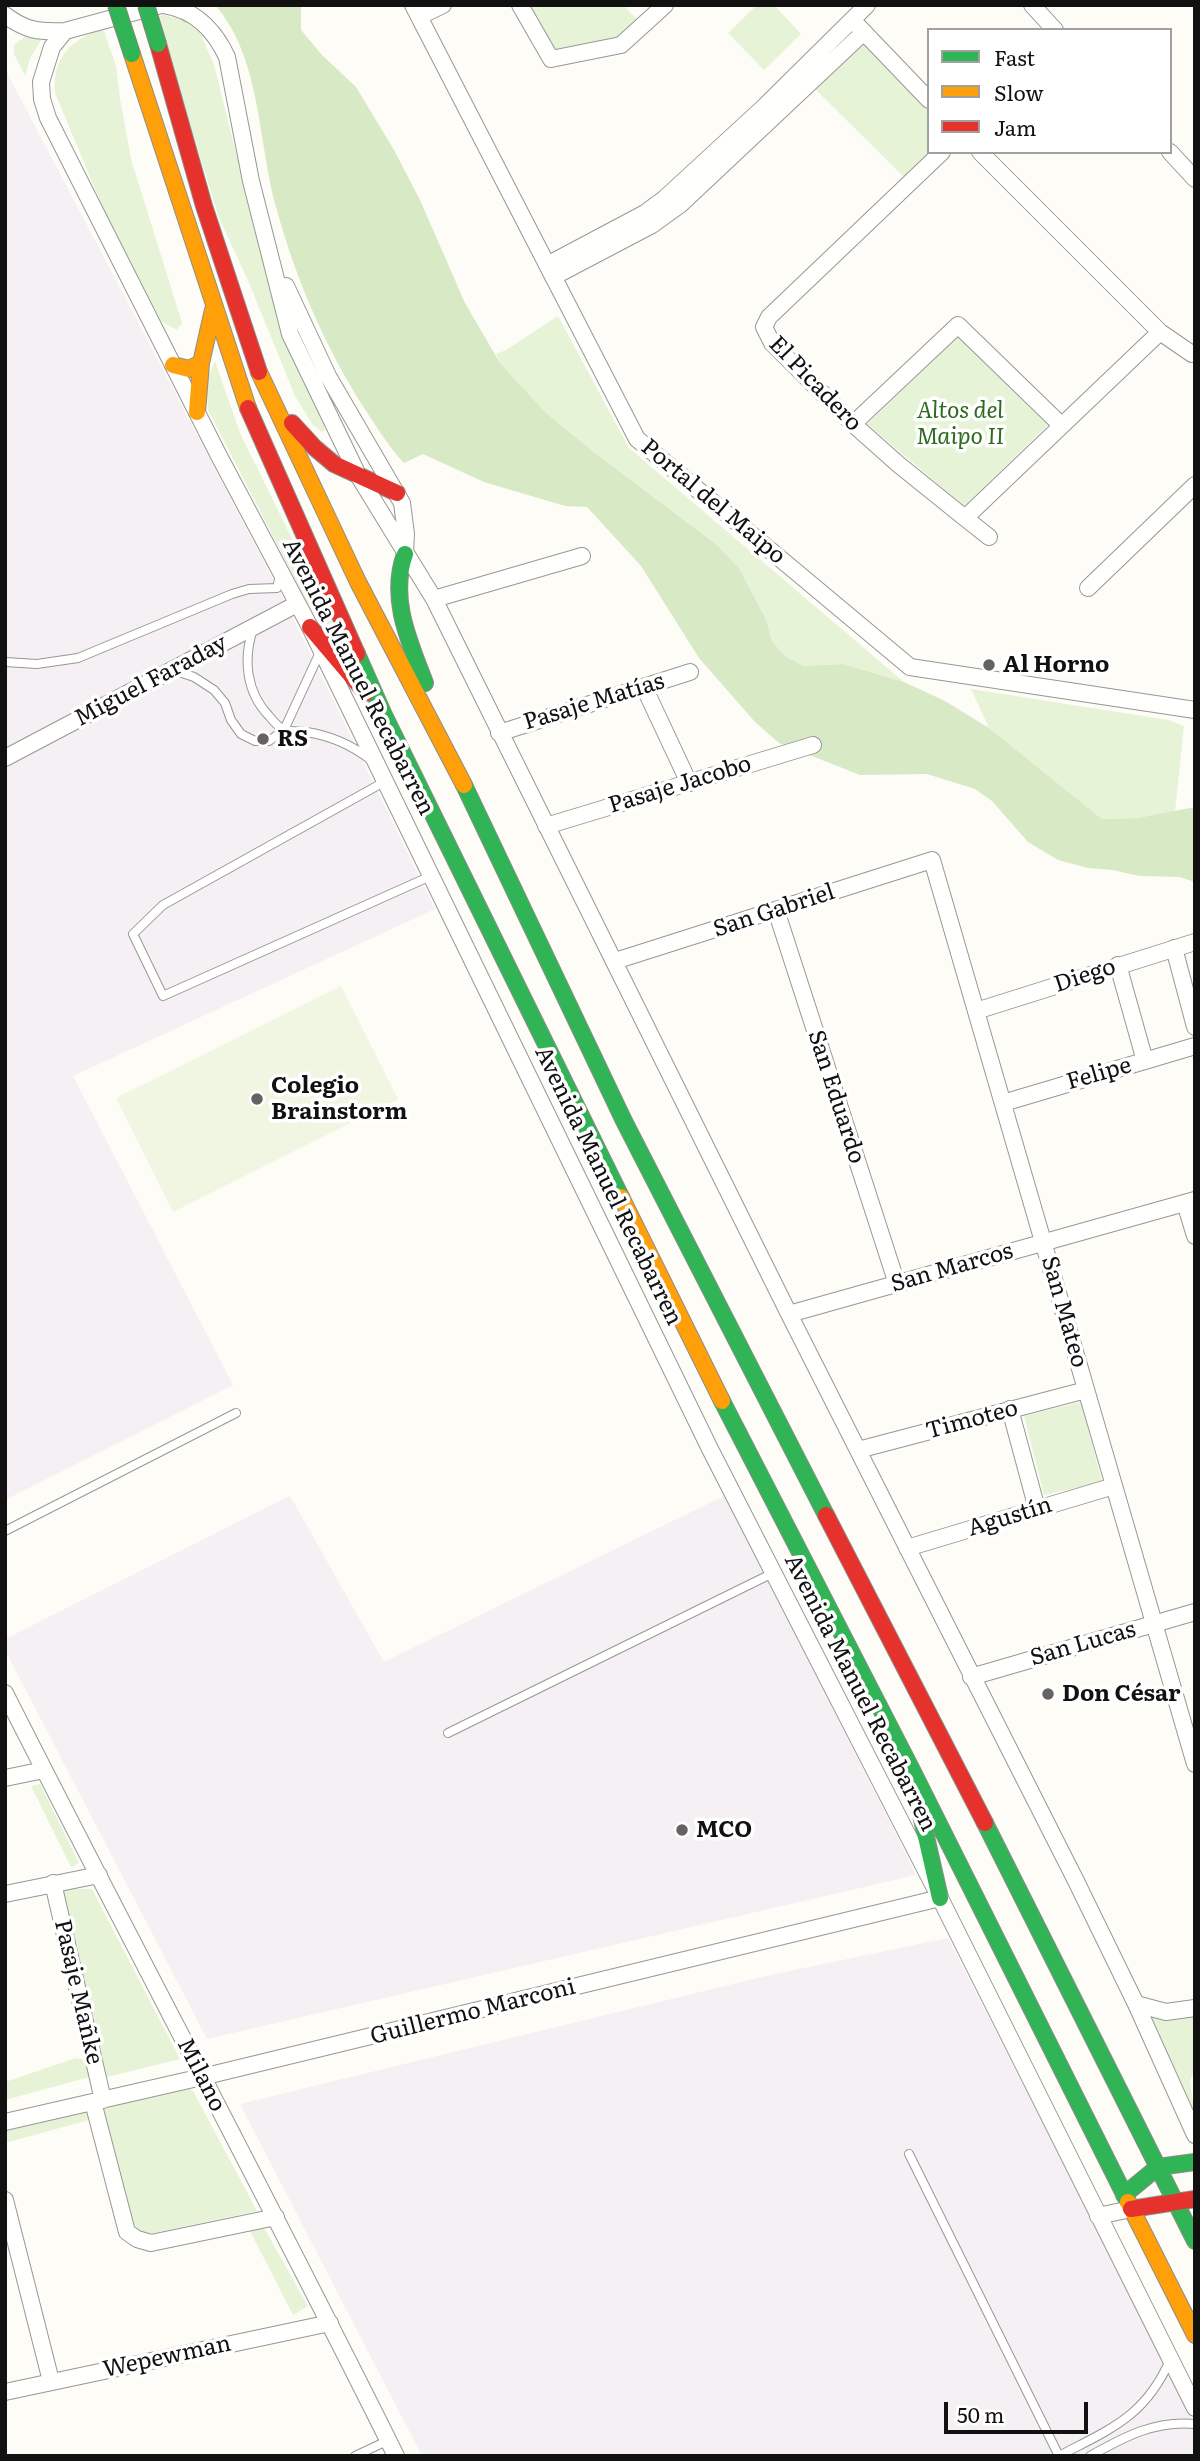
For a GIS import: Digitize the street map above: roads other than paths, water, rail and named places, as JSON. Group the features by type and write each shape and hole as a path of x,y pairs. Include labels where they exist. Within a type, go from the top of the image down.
{"main road":[{"name":"Avenida Manuel Recabarren","path":"116,5 243,396 383,713 713,1383 911,1768 1195,2335"},
{"name":"Avenida Manuel Recabarren","path":"146,5 204,206 256,363 358,582 455,766 624,1121 1018,1888 1195,2241"},
{"path":"197,412 201,363 214,309"},
{"path":"173,365 189,369 201,363"},
{"path":"256,363 275,401 302,435 335,464 397,493"},
{"path":"405,554 398,580 401,606 414,653 455,766"},
{"path":"310,627 383,713"},
{"path":"911,1768 940,1899"},
{"path":"1127,2202 1158,2167 1195,2162"},
{"path":"1127,2202 1175,2202 1195,2199"}],"street":[{"path":"5,15 20,27 41,32 65,31 162,5 178,8 202,21 227,57 251,181 290,334 358,475 434,599 1136,2004 1195,2135"},
{"path":"416,11 443,5"},
{"path":"520,5 551,59 621,45 665,5"},
{"path":"550,271 604,243 645,213 668,205 770,112 790,91 812,58 867,5"},
{"path":"1032,5 1053,28"},
{"name":"Portal del Maipo","path":"416,11 638,439 910,667 1195,710"},
{"path":"852,19 927,98"},
{"name":"Avenida Manuel Recabarren","path":"65,31 52,47 40,82 48,118 310,627 384,782 433,875 705,1440 940,1899 1195,2408"},
{"path":"790,91 824,71 864,32"},
{"path":"812,58 824,71"},
{"name":"El Picadero","path":"940,154 769,317 764,331 772,343 853,424 989,537"},
{"path":"982,154 1160,332 1192,354"},
{"path":"1172,154 1195,179"},
{"path":"272,259 328,376 402,503 406,534 405,554"},
{"path":"853,424 958,325 1061,425"},
{"path":"965,518 1160,332"},
{"path":"1088,588 1195,485"},
{"path":"434,599 582,556"},
{"name":"Miguel Faraday","path":"5,758 297,604"},
{"name":"Pasaje Matías","path":"499,733 690,672"},
{"path":"644,687 689,783"},
{"name":"Pasaje Jacobo","path":"546,826 813,745"},
{"name":"San Gabriel","path":"615,961 932,860"},
{"name":"San Mateo","path":"932,860 1194,1756"},
{"name":"San Eduardo","path":"776,910 897,1284"},
{"name":"Diego","path":"976,1011 1195,942"},
{"path":"1174,948 1195,1027"},
{"path":"1118,965 1145,1061"},
{"name":"Felipe","path":"1003,1103 1195,1046"},
{"path":"1190,1201 1195,1236"},
{"name":"San Marcos","path":"789,1314 1190,1201"},
{"name":"Timoteo","path":"858,1450 1086,1390"},
{"path":"1010,1409 1037,1509"},
{"name":"Agustín","path":"907,1548 1114,1486"},
{"name":"San Lucas","path":"971,1676 1195,1612"},
{"name":"Milano","path":"5,1693 276,2217 396,2456"},
{"path":"5,1778 44,1770"},
{"path":"5,1894 99,1875"},
{"name":"Pasaje Mañke","path":"53,1883 127,2232 137,2239 151,2243 276,2217"},
{"name":"Guillermo Marconi","path":"5,2122 940,1899"},
{"path":"1136,2004 1167,2012 1195,2008"},
{"path":"5,2200 51,2381"},
{"path":"1098,2216 1127,2202"},
{"name":"Wepewman","path":"5,2392 330,2323"}],"lane":[{"path":"5,662 58,662 99,651 186,611 232,594 249,589 277,587 281,572"},
{"path":"254,626 247,653 249,680 259,704 284,730 324,735 359,751 375,763"},
{"path":"172,670 194,677 214,690 225,704 235,728 249,739 269,741 284,730 321,650"},
{"path":"384,782 163,905 153,914 133,934 163,996 433,875"},
{"path":"5,1531 236,1413"},
{"path":"448,1733 774,1573"},
{"path":"909,2154 1059,2456 1112,2429 1133,2414 1157,2386 1170,2359"},
{"path":"1090,2456 1117,2440 1144,2429 1178,2423 1195,2424"},
{"path":"355,2456 388,2440"}],"place":[{"name":"Al Horno","path":"989,665"},
{"name":"RS","path":"263,739"},
{"name":"Colegio Brainstorm","path":"257,1099"},
{"name":"Don César","path":"1048,1694"},
{"name":"MCO","path":"682,1830"}],"park label":[{"name":"Altos del Maipo II","path":"960,424"}]}
